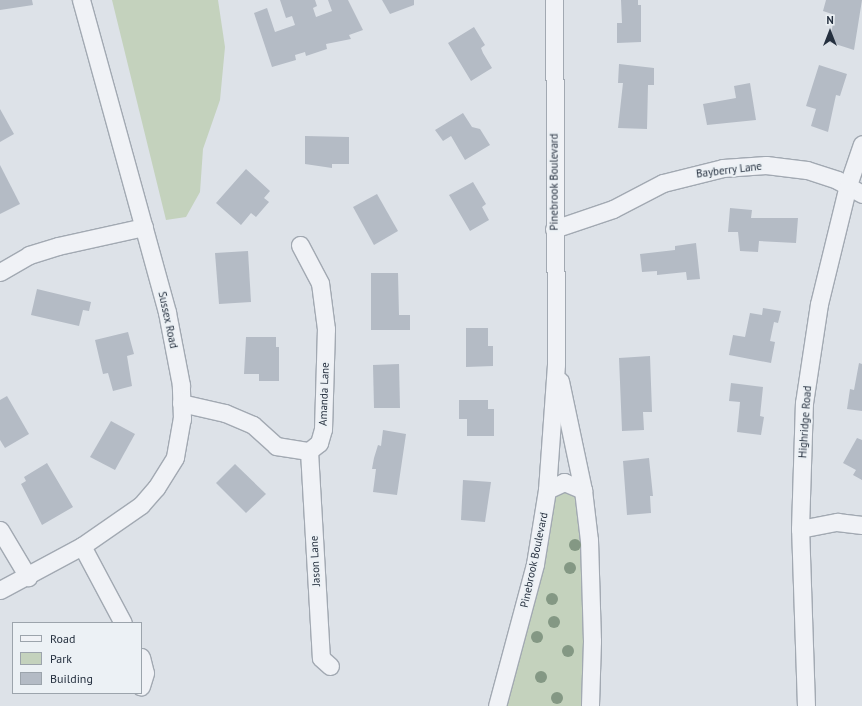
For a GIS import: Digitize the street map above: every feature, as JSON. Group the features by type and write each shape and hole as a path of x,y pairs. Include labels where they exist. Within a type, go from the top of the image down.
{"street":[{"name":"Sussex Road","path":"0,590 28,577 120,522 156,488 175,457 182,419 181,385 167,312 81,0"},
{"name":"Pinebrook Boulevard","path":"497,706 535,564 547,490 556,364 554,229 554,0"},
{"name":"Highridge Road","path":"806,706 800,529 804,403 820,304 855,190 862,144"},
{"name":"Bayberry Lane","path":"554,229 612,209 663,183 723,168 786,167 822,174 855,190"},
{"path":"0,272 29,255 58,246 144,227"},
{"name":"Amanda Lane","path":"300,244 320,283 326,329 323,429 319,442 309,452"},
{"name":"Pinebrook Boulevard","path":"556,364 583,490 591,570 590,706"},
{"path":"181,403 225,413 253,425 276,446 309,452"},
{"name":"Jason Lane","path":"309,452 321,658 330,666"},
{"path":"547,490 564,482 583,490"},
{"path":"800,529 837,522 862,525"},
{"path":"0,530 28,577"},
{"path":"82,546 122,622"},
{"path":"142,661 145,672 142,680"}],"green space":[{"path":"112,0 218,0 225,47 220,100 203,149 200,192 186,217 166,220"},
{"path":"560,491 573,493 580,508 585,632 582,706 504,706 532,614 555,495"}],"building":[{"path":"0,0 32,0 33,5 0,10"},
{"path":"280,0 315,0 317,6 313,8 316,17 332,11 328,0 348,0 363,30 349,35 351,39 326,44 327,49 306,56 305,52 295,55 296,60 272,67 254,13 267,8 275,32 295,25 292,16 286,18"},
{"path":"382,0 414,0 414,5 390,14"},
{"path":"621,0 638,0 638,5 641,5 641,42 617,43 617,23 622,23"},
{"path":"826,0 862,0 854,50 829,42 835,15 823,11"},
{"path":"474,27 485,45 481,48 492,68 471,81 448,43"},
{"path":"619,64 654,68 654,85 648,85 647,129 618,128 623,83 618,83"},
{"path":"819,65 847,74 840,96 836,95 828,132 811,126 816,109 806,106"},
{"path":"750,83 756,120 707,125 703,104 736,98 734,86"},
{"path":"0,109 14,134 0,142"},
{"path":"463,113 472,127 480,129 490,145 465,160 451,136 443,141 435,130"},
{"path":"305,136 349,137 349,164 332,164 332,168 305,164"},
{"path":"0,165 20,204 0,214"},
{"path":"246,169 270,191 264,198 269,202 256,217 251,213 241,225 216,203"},
{"path":"473,182 486,204 482,207 489,220 470,231 449,195"},
{"path":"377,194 398,231 374,245 353,207"},
{"path":"730,208 752,210 751,218 798,218 796,243 759,241 758,252 740,251 738,232 728,232"},
{"path":"696,243 700,279 687,280 686,272 657,275 657,271 642,272 640,254 675,250 675,246"},
{"path":"248,251 251,302 219,304 215,253"},
{"path":"371,273 398,273 399,315 410,315 410,330 371,330"},
{"path":"37,289 91,302 89,311 83,310 79,326 31,315"},
{"path":"763,308 781,311 778,323 774,322 770,341 775,342 771,363 729,355 733,335 745,337 750,313 762,315"},
{"path":"466,328 488,328 488,346 493,346 493,366 466,367"},
{"path":"128,332 134,354 127,356 132,386 113,391 108,373 103,374 95,340"},
{"path":"246,337 276,337 276,347 279,347 279,381 259,381 259,374 244,374"},
{"path":"650,356 652,412 643,412 644,430 622,431 619,358"},
{"path":"859,363 862,364 862,411 847,409 850,389 854,390"},
{"path":"399,364 400,408 374,408 373,365"},
{"path":"731,383 763,387 760,416 764,417 761,435 737,432 740,402 729,401"},
{"path":"7,396 29,434 5,448 0,440 0,400"},
{"path":"459,400 488,400 488,409 494,409 494,436 467,436 467,419 459,419"},
{"path":"111,421 135,434 115,470 90,457"},
{"path":"383,430 406,434 397,495 373,492 376,469 372,469 378,445 381,446"},
{"path":"857,438 862,440 862,480 853,475 856,470 843,463"},
{"path":"649,458 653,496 650,496 651,513 627,515 623,461"},
{"path":"47,463 73,507 42,525 21,484 26,481 24,477"},
{"path":"235,464 266,494 246,513 216,483"},
{"path":"463,480 491,482 485,522 461,520"}]}
